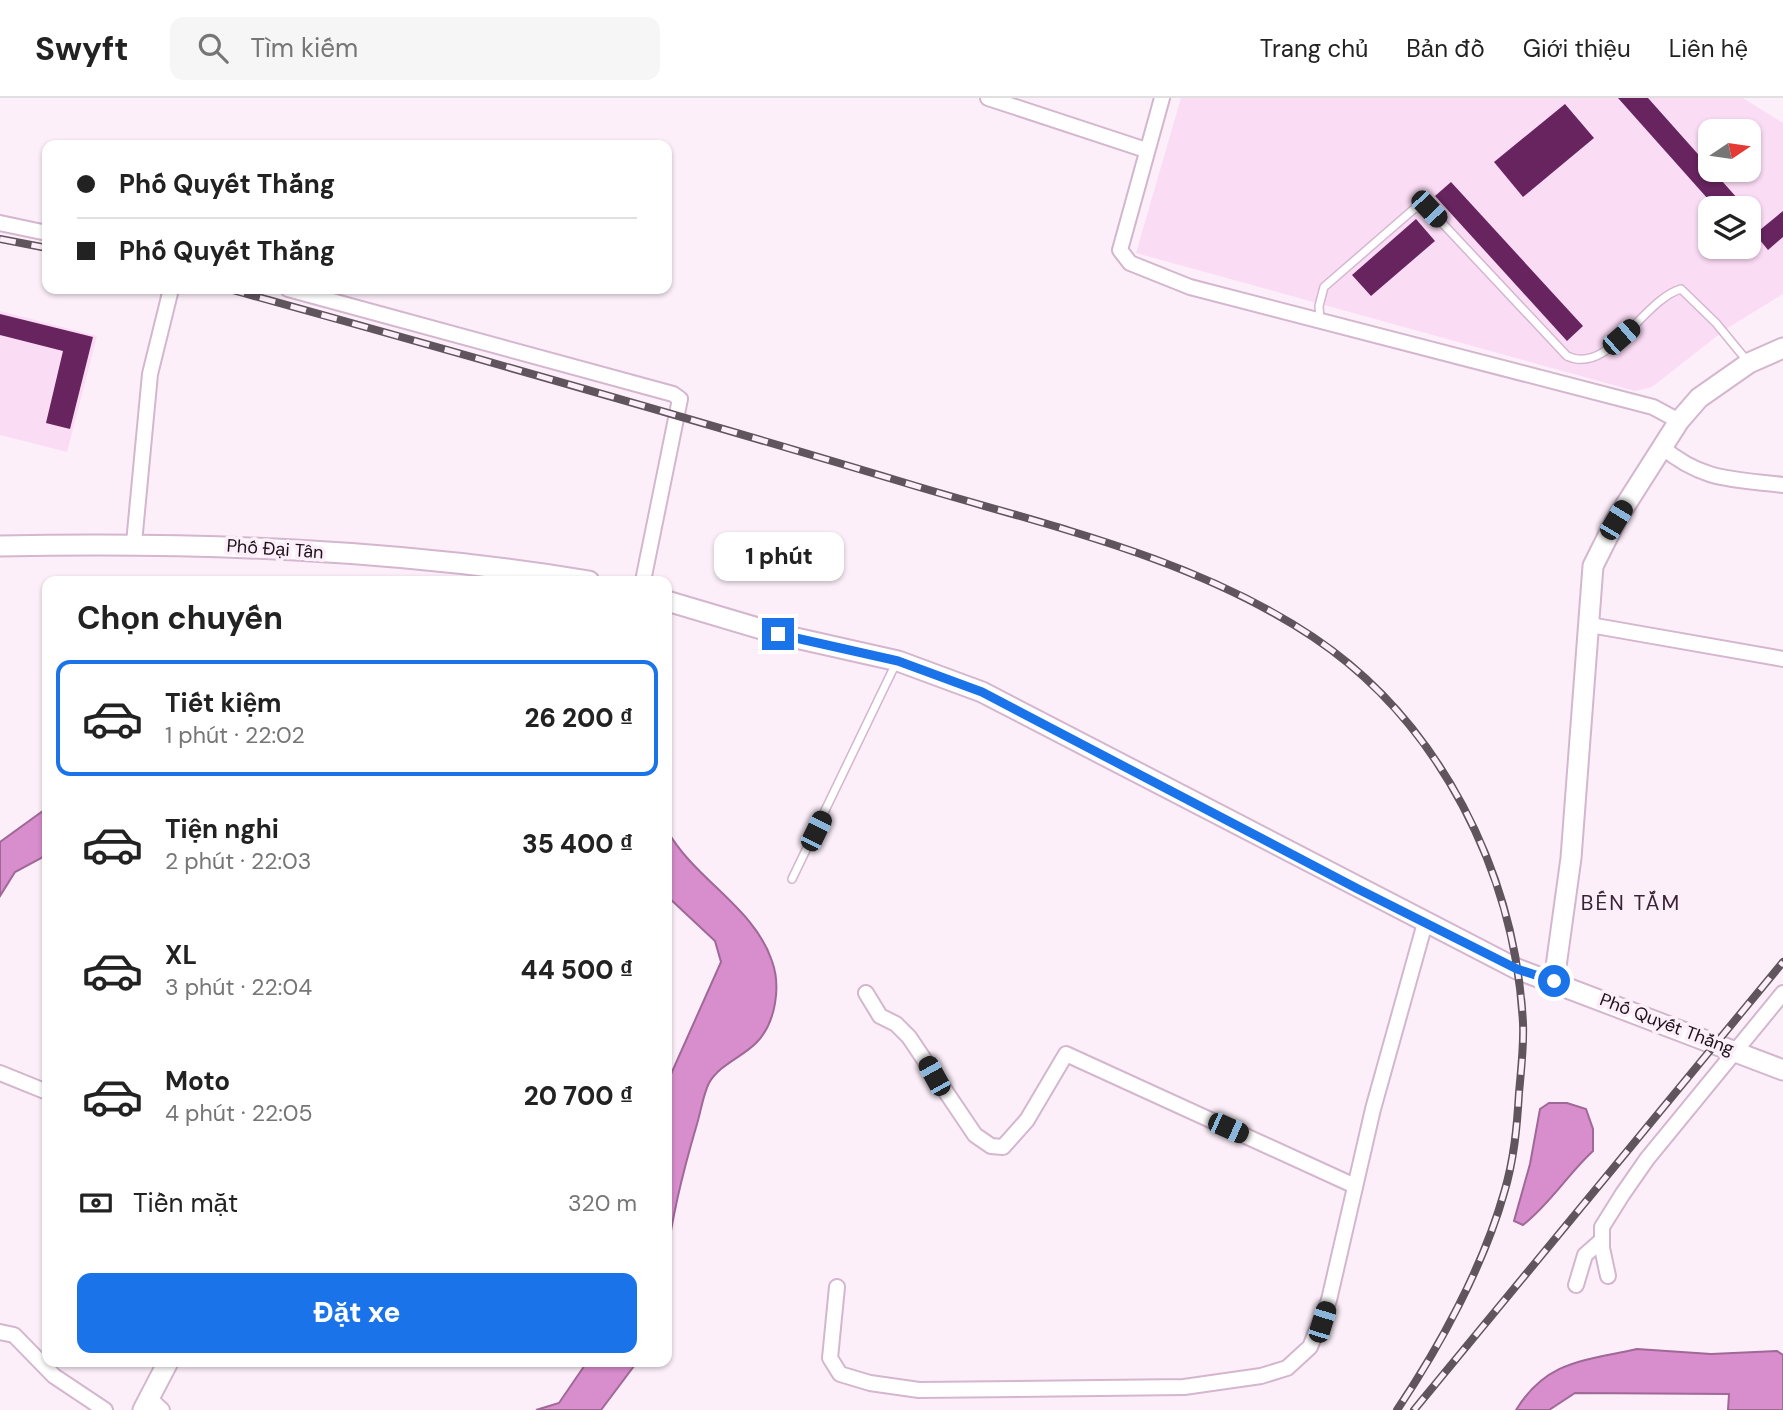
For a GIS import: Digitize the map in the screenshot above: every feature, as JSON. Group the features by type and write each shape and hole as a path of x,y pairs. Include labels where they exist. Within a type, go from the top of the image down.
{"main road":[{"path":"1554,981 1571,858 1593,566 1616,520 1662,447 1679,421 1699,398 1749,363 1783,348"},
{"name":"Phố Đại Tân","path":"0,546 191,544 399,558 532,576"},
{"name":"Phố Quyết Thắng","path":"672,602 778,634 898,661 982,692 1517,969 1783,1070"},
{"path":"151,1406 166,1367"}],"street":[{"path":"988,98 1146,150"},
{"path":"1162,98 1120,250 1130,263 1190,287 1653,407 1679,421"},
{"path":"0,223 42,232"},
{"path":"134,543 150,374 170,294"},
{"path":"306,294 660,390 680,398 644,576"},
{"path":"1662,447 1686,467 1720,477 1783,485"},
{"path":"1590,625 1783,659"},
{"path":"836,1287 831,1358 840,1374 870,1382 919,1390 1184,1387 1261,1376 1287,1368 1310,1347 1329,1300 1398,1013 1425,923"},
{"path":"866,993 880,1016 896,1024 922,1054 975,1135 991,1146 1003,1147 1019,1130 1066,1054 1355,1186"},
{"path":"1608,1276 1602,1227 1647,1159 1783,993"},
{"path":"0,1073 42,1090"},
{"path":"1576,1285 1585,1255 1602,1241"},
{"path":"0,1332 14,1335 42,1364"},
{"path":"45,1367 54,1376 105,1410"}],"lane":[{"path":"1320,320 1319,306 1324,287 1415,208 1423,206 1429,209 1567,356 1579,362 1588,361 1681,289 1716,323 1749,363"},
{"path":"792,879 898,661"}],"shaded area":[{"path":"1181,98 1743,98 1783,123 1783,294 1726,329 1652,387 1635,391 1136,253"},
{"path":"0,311 97,336 67,452 0,435"},
{"path":"42,812 42,858 15,872 0,896 0,842"},
{"path":"672,837 692,864 752,925 772,961 776,992 769,1024 763,1034 757,1042 719,1071 709,1083 672,1225 672,1072 721,962 715,941 672,901"},
{"path":"1549,1103 1567,1103 1586,1109 1593,1129 1593,1151 1542,1208 1523,1225 1514,1221 1530,1164 1540,1109"},
{"path":"1637,1349 1711,1354 1777,1351 1783,1355 1783,1410 1728,1410 1729,1394 1575,1393 1549,1410 1516,1410 1541,1381 1554,1372 1584,1360"},
{"path":"584,1367 633,1367 601,1410 536,1410 559,1403"}],"building":[{"path":"1618,98 1648,98 1698,154 1698,182 1723,182 1735,196 1705,196"},
{"path":"1565,104 1594,138 1523,197 1494,162"},
{"path":"1451,182 1583,326 1567,341 1435,196"},
{"path":"1783,211 1783,237 1768,250 1761,241 1761,229"},
{"path":"1416,219 1435,241 1371,296 1352,275"},
{"path":"0,314 93,337 70,429 46,423 63,351 0,335"}],"railway":[{"path":"0,239 42,247"},
{"path":"247,294 654,409 1117,546 1168,564 1267,609 1313,637 1358,672 1398,712 1433,757 1463,806 1487,857 1505,911 1517,967 1523,1023 1514,1143 1507,1181 1495,1221 1459,1305 1429,1360 1397,1410"},
{"path":"1414,1410 1783,962"}],"district":[{"name":"BẾN TẮM","path":"1631,903"}],"route":[{"path":"778,634 898,661 982,692 1358,889 1517,969 1554,981"}]}
